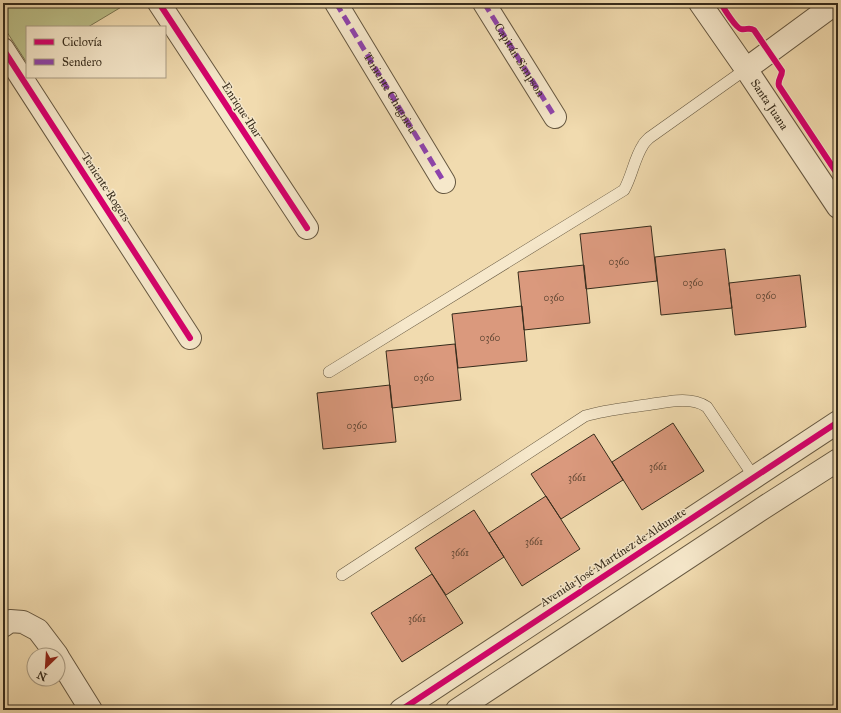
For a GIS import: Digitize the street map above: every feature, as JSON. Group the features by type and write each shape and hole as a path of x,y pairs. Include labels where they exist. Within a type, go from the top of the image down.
{"street":[{"name":"Enrique Ibar","path":"159,3 307,228"},
{"name":"Teniente Chagnieu","path":"336,3 444,182"},
{"name":"Capitán Simpson","path":"484,3 556,117"},
{"name":"Santa Juana","path":"700,3 746,68 838,207"},
{"path":"746,68 836,3"},
{"name":"Teniente Rogers","path":"3,49 190,338"},
{"name":"Avenida José Martínez de Aldunate","path":"400,710 838,422"},
{"path":"457,710 838,460"},
{"path":"3,626 10,621 23,622 38,630 50,647"},
{"path":"66,671 90,710"}],"lane":[{"path":"329,372 624,190 629,182 637,156 649,138 746,68"},
{"path":"342,575 585,416 606,411 669,402 696,402 707,407 754,477"}],"green space":[{"path":"3,3 128,3 90,26 26,26 26,61 3,26"}],"building":[{"path":"651,226 657,281 586,289 580,234"},
{"path":"725,249 732,308 661,315 655,257"},
{"path":"584,265 590,323 524,330 518,272"},
{"path":"800,275 806,327 735,335 729,283"},
{"path":"522,306 527,361 458,368 452,314"},
{"path":"455,344 461,400 392,408 386,351"},
{"path":"390,385 396,442 323,449 317,393"},
{"path":"673,423 704,471 642,510 612,462"},
{"path":"594,434 623,480 561,519 531,474"},
{"path":"546,496 580,549 522,586 489,533"},
{"path":"474,510 504,557 446,595 415,548"},
{"path":"432,574 463,623 402,662 371,613"}],"marked path":[{"path":"336,3 444,182"},
{"path":"484,3 555,117"}],"cycle path":[{"path":"159,3 307,228"},
{"path":"721,3 730,18 739,28 754,30 782,71 779,86 838,175"},
{"path":"3,49 190,338"},
{"path":"401,710 838,422"}]}
